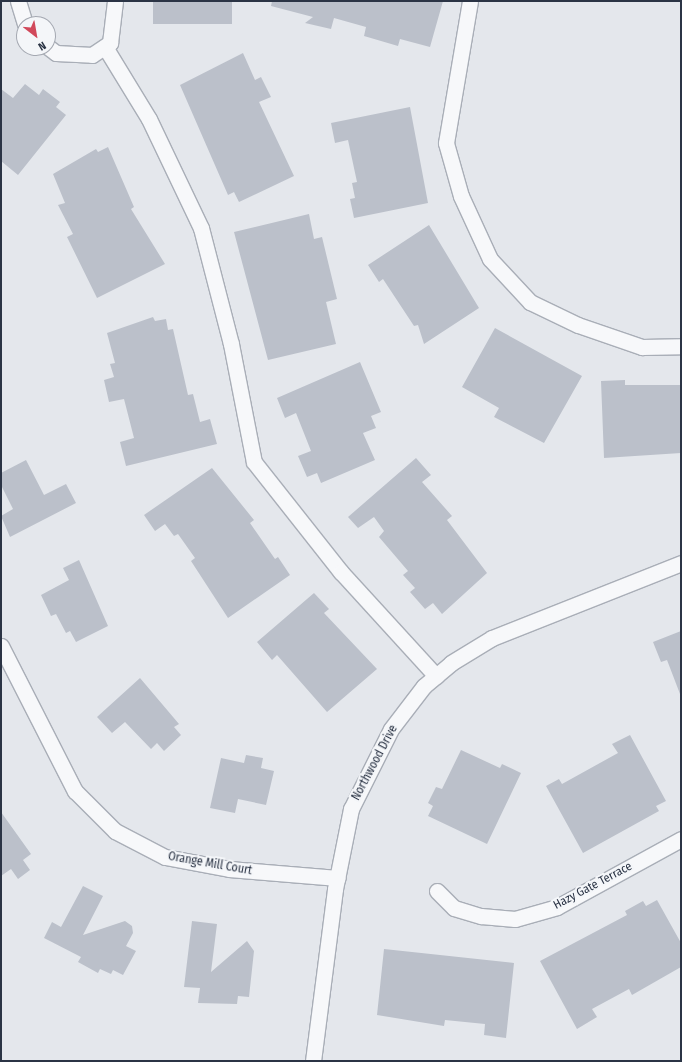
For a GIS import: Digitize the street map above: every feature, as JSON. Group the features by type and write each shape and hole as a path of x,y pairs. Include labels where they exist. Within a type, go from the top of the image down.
{"street":[{"path":"18,1 23,16"},
{"path":"56,53 92,55 110,43 115,1"},
{"path":"470,1 446,143 460,196 490,259 530,302 578,325 642,346 681,346"},
{"path":"105,47 149,119 201,228 231,344 254,462 341,572 436,676"},
{"name":"Northwood Drive","path":"313,1061 338,878 351,809 391,728 436,676 492,638 681,563"},
{"name":"Orange Mill Court","path":"1,646 75,791 115,831 165,857 229,869 338,878"},
{"name":"Hazy Gate Terrace","path":"437,891 454,908 481,916 515,919 558,907 681,839"}],"building":[{"path":"153,1 232,1 232,24 153,24"},
{"path":"272,1 443,1 430,47 400,39 398,46 364,36 366,27 334,18 331,29 305,23 313,17 271,6"},
{"path":"243,53 255,80 261,77 271,97 259,102 294,176 239,202 234,192 228,195 180,85"},
{"path":"25,84 39,95 43,89 60,102 56,107 66,115 18,175 1,161 1,89 13,98"},
{"path":"410,107 428,203 354,218 350,199 355,198 352,183 357,182 348,140 335,143 331,123"},
{"path":"108,147 134,207 131,209 165,264 97,298 67,237 73,234 58,205 65,203 53,174 96,149 98,152"},
{"path":"309,214 314,239 322,237 337,299 326,302 336,344 268,360 234,232"},
{"path":"429,225 479,308 424,344 418,325 414,326 383,279 379,282 368,265"},
{"path":"153,317 155,321 166,319 168,330 173,329 188,395 193,394 200,422 210,419 217,444 126,466 120,442 134,438 124,399 109,402 104,380 114,377 110,364 115,363 107,333"},
{"path":"495,328 582,376 544,443 494,417 499,408 462,387"},
{"path":"360,362 381,412 371,416 376,428 363,433 375,460 321,483 317,473 307,477 298,456 311,451 296,413 285,418 277,398"},
{"path":"625,380 625,385 681,385 681,453 604,458 601,381"},
{"path":"416,458 431,475 422,482 452,516 447,520 487,573 442,614 433,603 425,609 410,592 415,588 403,575 408,571 379,537 384,531 374,517 358,528 348,517"},
{"path":"26,460 44,495 66,484 76,503 10,537 1,516 13,509 1,485 1,473"},
{"path":"212,468 254,520 250,523 275,559 278,557 290,575 228,618 191,561 195,558 178,534 174,536 165,524 155,531 144,515"},
{"path":"79,560 108,626 76,642 70,631 66,633 56,614 51,616 41,595 69,580 63,568"},
{"path":"314,593 329,609 324,613 377,669 327,712 277,655 272,660 257,642"},
{"path":"681,631 680,694 667,660 661,662 653,642"},
{"path":"140,678 179,724 174,727 181,735 164,751 157,743 151,749 125,722 112,733 97,717"},
{"path":"630,735 666,801 656,806 659,811 583,853 546,786 559,779 562,784 618,753 612,744"},
{"path":"461,750 500,768 502,764 521,773 487,844 428,816 433,806 428,803 436,787 442,789"},
{"path":"246,755 263,758 261,768 274,771 266,805 238,799 235,813 210,808 221,758 244,763"},
{"path":"1,812 31,854 23,860 30,870 18,879 11,869 1,876"},
{"path":"83,886 103,896 83,935 125,921 132,926 133,933 126,946 136,951 123,975 113,970 111,974 100,969 98,973 78,962 81,957 44,938 52,922 61,927"},
{"path":"657,900 681,943 681,967 632,995 629,989 592,1009 597,1017 577,1029 540,961 627,915 625,911 643,901 646,906"},
{"path":"192,921 217,924 211,972 247,941 254,951 249,997 238,996 237,1004 198,1003 200,988 184,987"},
{"path":"384,949 514,963 506,1038 484,1035 485,1024 445,1020 444,1026 377,1015"}]}
